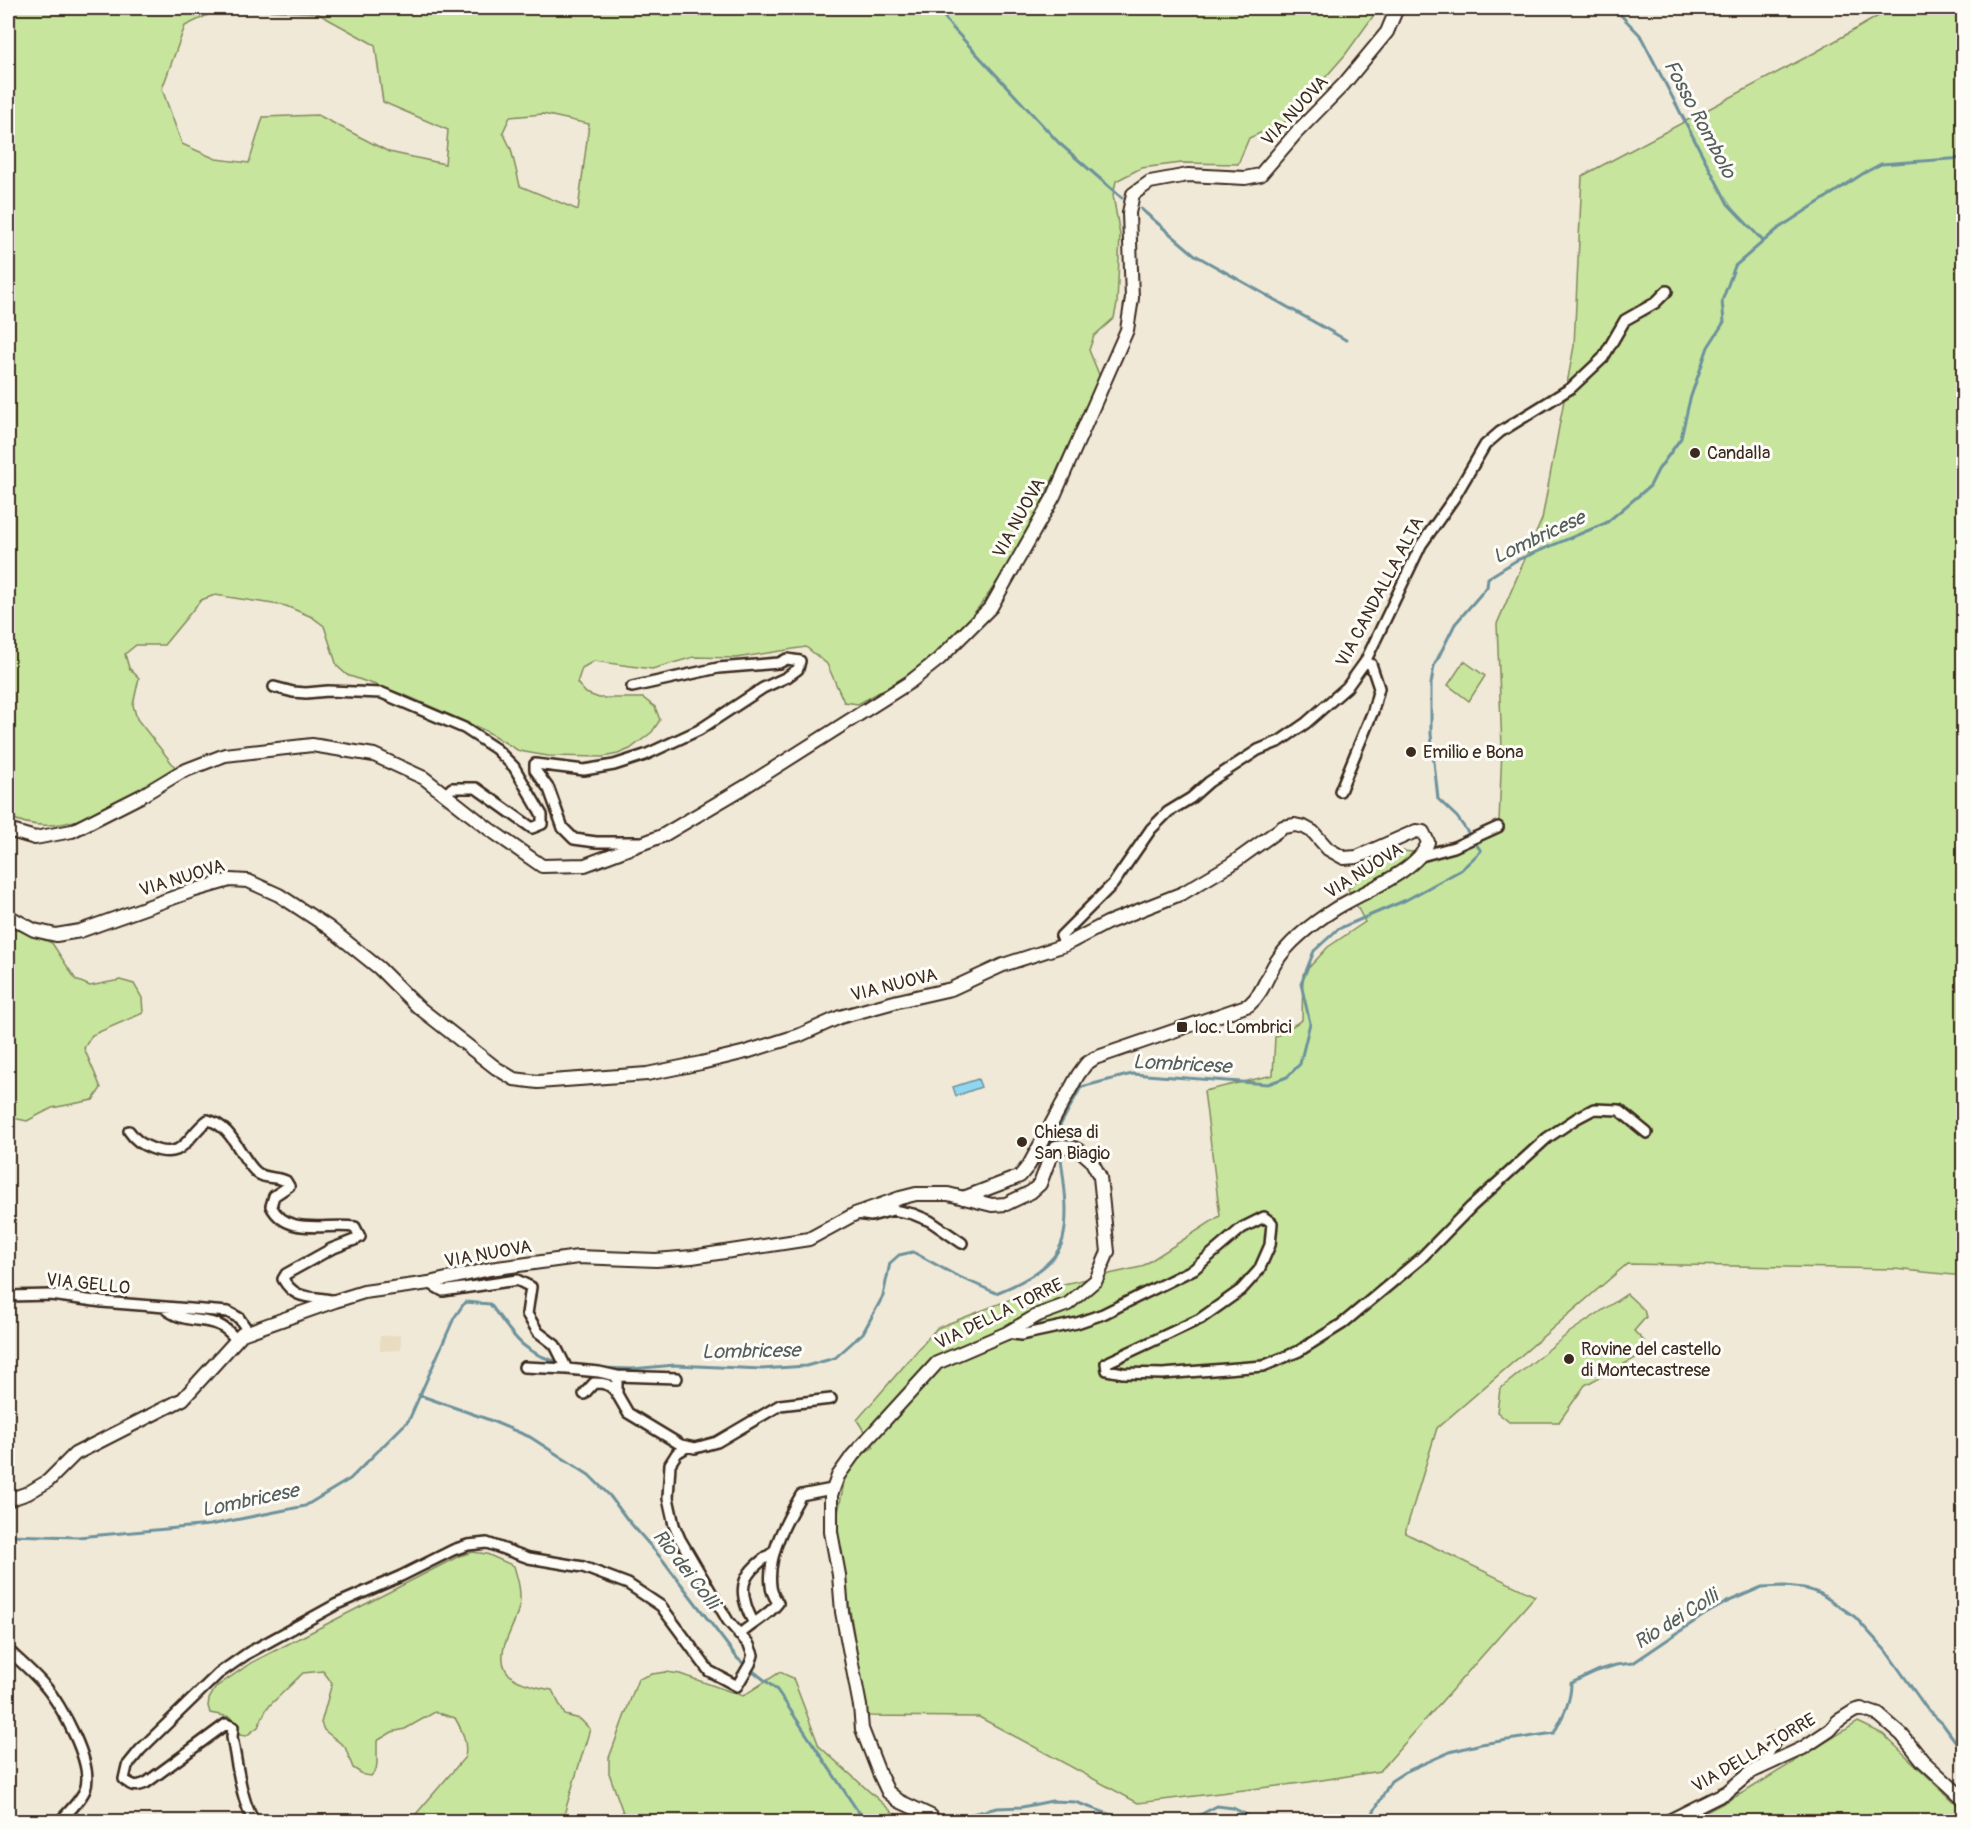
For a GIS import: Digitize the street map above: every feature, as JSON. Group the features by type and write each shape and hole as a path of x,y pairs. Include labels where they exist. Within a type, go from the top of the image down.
{"street":[{"name":"VIA NUOVA","path":"8,830 35,838 72,831 141,796 181,772 225,756 312,746 374,755 424,778 489,829 542,866 585,865 653,841 743,788 910,682 939,659 991,607 1054,496 1128,330 1132,298 1129,213 1133,194 1150,182 1188,176 1245,178 1260,175 1296,133 1344,84 1387,32 1397,8"},
{"name":"VIA CANDALLA ALTA","path":"1065,945 1061,936 1113,884 1151,829 1168,812 1258,750 1280,741 1306,723 1347,687 1365,662 1420,546 1454,498 1485,445 1500,432 1571,388 1603,358 1625,320 1655,303 1667,291"},
{"path":"632,687 718,668 779,663 787,659 800,661 798,669 787,677 763,688 699,730 645,755 614,765 584,770 535,764 535,770 549,789 563,828 574,839 613,843 653,841"},
{"path":"1340,791 1373,711 1379,688 1371,664 1365,662"},
{"path":"274,687 306,693 328,691 382,693 464,728 496,749 514,767 542,815 542,824 532,828 476,788 452,788 446,794"},
{"name":"VIA NUOVA","path":"8,916 34,930 56,934 80,931 212,885 230,880 248,881 279,896 328,927 379,968 417,1006 496,1068 514,1079 538,1082 647,1074 746,1052 800,1035 840,1017 898,1000 951,989 1003,965 1065,945 1107,923 1183,893 1230,865 1283,827 1295,825 1304,827 1313,832 1328,849 1344,858 1357,857 1416,831 1423,832 1428,842 1421,856 1389,880 1335,909 1296,937 1278,960 1261,992 1250,1005 1136,1042 1095,1058 1086,1064 1029,1165 1020,1176 963,1198 948,1194 916,1194 900,1198 855,1214 809,1239 692,1257 665,1259 578,1257 490,1269 429,1283 364,1292 335,1301 248,1331 236,1340 183,1400 75,1454 48,1481 28,1493 8,1500"},
{"path":"1421,856 1454,848 1498,827"},
{"path":"1006,1333 1021,1335 1077,1323 1102,1314 1194,1269 1242,1228 1264,1217 1272,1223 1270,1245 1259,1270 1241,1290 1200,1319 1106,1364 1107,1370 1123,1373 1163,1374 1263,1366 1299,1351 1342,1324 1420,1259 1471,1207 1547,1138 1577,1118 1594,1109 1619,1110 1647,1133"},
{"path":"129,1131 144,1145 161,1152 175,1152 183,1147 202,1124 208,1120 215,1121 225,1129 257,1173 286,1181 289,1186 274,1196 271,1206 282,1221 291,1225 303,1226 355,1227 360,1237 331,1249 286,1274 284,1279 289,1289 300,1296 335,1301"},
{"name":"VIA DELLA TORRE","path":"933,1819 888,1792 862,1729 831,1532 832,1489 853,1455 937,1363 1006,1333 1038,1315 1068,1304 1096,1280 1108,1252 1100,1177 1091,1160 1074,1148 1056,1147 1040,1184 1017,1200 992,1205 963,1198"},
{"path":"855,1214 871,1216 893,1210 913,1214 930,1221 962,1243"},
{"path":"429,1283 442,1292 517,1280 531,1287 527,1314 538,1332 555,1345 567,1369"},
{"name":"VIA GELLO","path":"8,1296 51,1295 165,1308 228,1312 239,1318 248,1331"},
{"name":"VIA GELLO","path":"165,1308 183,1319 205,1320 222,1326 228,1329 236,1340"},
{"path":"524,1367 599,1372 617,1376 676,1378"},
{"path":"616,1394 617,1376"},
{"path":"584,1394 594,1383 606,1383 613,1388 628,1413 654,1430 695,1448 717,1442 780,1405 831,1399"},
{"path":"256,1821 250,1816 245,1801 232,1737 233,1727 226,1724 146,1783 137,1787 130,1785 124,1779 127,1766 146,1744 218,1674 248,1653 337,1604 468,1545 487,1543 529,1558 583,1567 628,1584 661,1606 709,1671 737,1686 753,1655 749,1645 728,1621 680,1539 674,1525 668,1498 670,1464 677,1453 687,1446"},
{"path":"739,1635 772,1611 778,1603 771,1589 770,1574 780,1536 801,1495 832,1489"},
{"path":"753,1623 745,1603 742,1586 750,1571 775,1551"},
{"path":"8,1650 44,1684 59,1703 86,1766 85,1790 58,1821"},
{"name":"VIA DELLA TORRE","path":"1667,1821 1727,1792 1751,1772 1803,1748 1830,1730 1838,1721 1861,1710 1879,1715 1902,1735 1923,1761 1964,1799"},
{"path":"1760,1769 1778,1736"}],"shaded area":[{"path":"401,1335 401,1350 380,1351 380,1336"}],"green space":[{"path":"8,8 222,8 185,26 162,89 182,144 216,159 249,163 263,117 318,115 389,152 445,164 448,130 383,102 375,45 317,13 225,8 1376,8 1374,15 1345,55 1287,121 1249,138 1238,164 1182,163 1141,168 1116,181 1113,195 1120,235 1117,304 1114,318 1094,336 1089,350 1100,377 1033,520 992,589 969,620 942,648 913,672 891,685 858,704 844,702 827,664 806,647 736,658 694,657 652,669 594,661 582,668 577,683 586,693 599,698 643,698 655,707 660,720 652,732 630,749 618,754 603,757 548,756 519,751 486,731 407,696 347,675 337,666 324,626 312,617 286,606 215,595 201,600 164,645 136,645 125,654 129,668 139,678 133,705 137,719 175,767 116,803 95,814 73,821 51,825 29,824 8,816","holes":["543,114 589,124 578,210 520,186 511,149 503,132 510,117"]},
{"path":"1892,8 1963,8 1963,1276 1894,1269 1627,1264 1437,1428 1405,1533 1535,1596 1380,1771 1138,1803 979,1717 867,1716 836,1523 848,1462 874,1447 857,1420 937,1328 1032,1291 1141,1267 1220,1216 1204,1091 1273,1075 1275,1037 1302,1020 1303,974 1328,947 1365,922 1348,889 1387,849 1438,855 1499,822 1502,748 1497,624 1542,519 1574,346 1582,176 1816,52"},
{"path":"1464,661 1485,676 1469,701 1448,685"},
{"path":"8,926 52,943 76,980 90,986 120,980 134,984 142,998 143,1013 92,1035 84,1048 101,1088 93,1100 52,1108 27,1121 8,1117"},
{"path":"1627,1294 1644,1310 1646,1317 1634,1331 1644,1341 1641,1355 1585,1385 1559,1422 1509,1422 1497,1412 1500,1389 1570,1332"},
{"path":"473,1552 487,1554 514,1566 520,1602 504,1647 503,1658 509,1674 524,1683 552,1690 565,1715 580,1719 590,1729 562,1821 410,1821 465,1757 464,1737 455,1718 435,1712 377,1741 376,1770 371,1776 364,1775 353,1768 345,1747 324,1730 321,1723 332,1683 323,1671 303,1673 267,1708 258,1727 246,1736 240,1735 230,1717 210,1713 209,1699 216,1687 251,1663 459,1556"},
{"path":"666,1672 680,1674 743,1696 780,1672 793,1678 819,1746 902,1821 626,1821 609,1773 609,1758 638,1679"},
{"path":"1858,1722 1883,1734 1963,1810 1963,1821 1689,1821 1748,1790"}],"water":[{"path":"978,1079 981,1087 956,1096 953,1087"}],"waterway":[{"path":"938,8 950,25 1059,143 1122,198"},
{"name":"Fosso Rombolo","path":"1614,8 1640,35 1728,204 1763,241"},
{"name":"Lombricese","path":"1059,1143 1058,1129 1081,1087 1132,1074 1268,1084 1287,1077 1300,1064 1310,1023 1301,984 1314,951 1338,929 1406,900 1461,870 1481,851 1457,817 1438,799 1431,734 1431,684 1434,666 1455,624 1487,587 1488,578 1517,560 1606,523 1650,486 1658,470 1681,438 1690,399 1708,347 1724,322 1722,301 1735,266 1779,228 1881,164 1964,158"},
{"path":"1141,209 1195,255 1346,340"},
{"name":"Lombricese","path":"600,1368 632,1369 675,1365 762,1369 806,1366 835,1358 863,1333 883,1296 890,1263 899,1255 913,1252 955,1275 996,1293 1015,1285 1045,1266 1053,1258 1063,1239 1066,1206 1060,1150"},
{"name":"Lombricese","path":"8,1535 78,1537 210,1525 305,1506 350,1479 409,1420 454,1318 465,1302 490,1304 512,1334 527,1348 547,1359 561,1363"},
{"name":"Rio dei Colli","path":"419,1395 530,1437 589,1475 610,1496 662,1559 738,1659 777,1690 857,1810 867,1820 878,1822"},
{"name":"Rio dei Colli","path":"1363,1822 1373,1813 1391,1781 1405,1772 1450,1752 1481,1744 1554,1733 1568,1703 1571,1683 1597,1671 1633,1663 1704,1615 1762,1587 1804,1588 1821,1594 1855,1617 1886,1651 1927,1709 1942,1723 1964,1753"},
{"name":"Rio dei Colli","path":"938,1822 997,1808 1022,1807 1052,1801 1075,1802 1131,1822"},
{"name":"Rio dei Colli","path":"1182,1822 1217,1806 1233,1808 1247,1815 1253,1822"}],"place":[{"name":"Candalla","path":"1695,453"},
{"name":"Emilio e Bona","path":"1411,752"},
{"name":"Ioc. Lombrici","path":"1182,1027"},
{"name":"Chiesa di San Biagio","path":"1022,1142"},
{"name":"Rovine del castello di Montecastrese","path":"1569,1359"}]}
